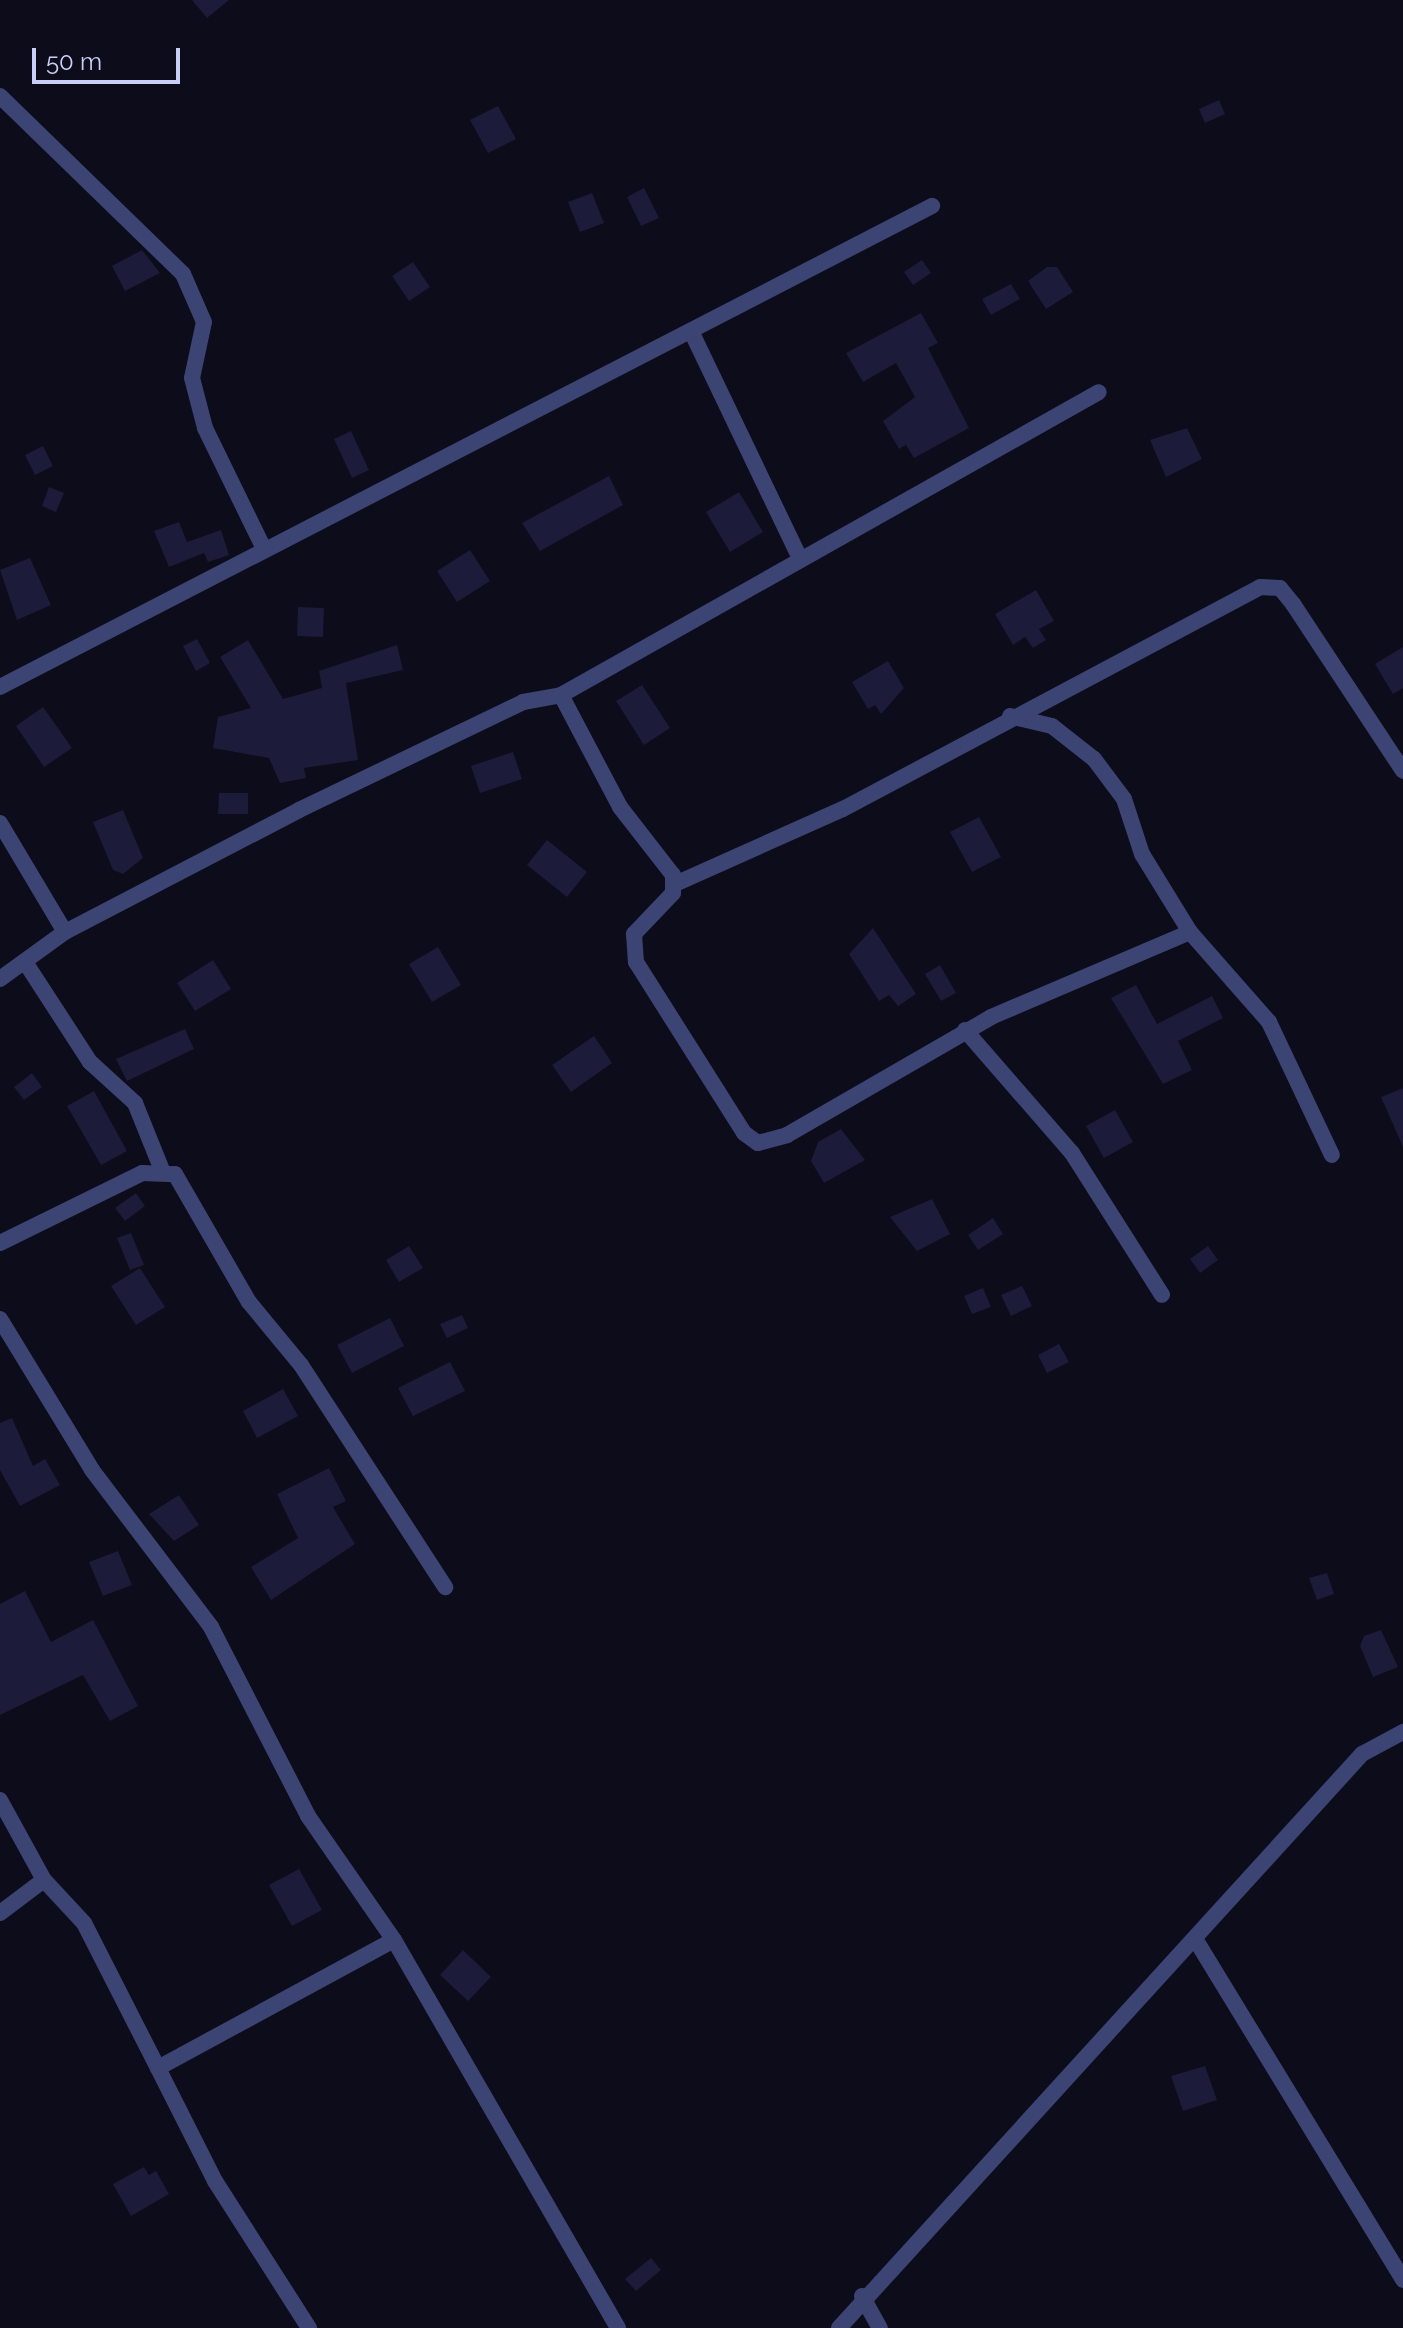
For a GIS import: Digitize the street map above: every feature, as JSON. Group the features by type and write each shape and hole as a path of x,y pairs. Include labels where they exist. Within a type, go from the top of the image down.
{"street":[{"path":"0,96 183,274 204,322 192,378 205,428 264,549"},
{"path":"0,687 264,549 405,484 932,206"},
{"path":"691,331 800,558"},
{"path":"0,979 27,965 65,932 498,713 561,695 1099,392"},
{"path":"1190,932 965,1030 767,1144 751,1140 636,962 634,934 675,884 843,809 1010,716 1260,587 1280,588 1403,771"},
{"path":"561,695 620,807 675,884"},
{"path":"1010,716 1052,726 1094,759 1124,799 1142,854 1190,932 1269,1022 1332,1155"},
{"path":"0,823 65,932"},
{"path":"27,965 90,1062 135,1103 162,1170"},
{"path":"965,1030 1072,1153 1162,1295"},
{"path":"0,1243 162,1170 175,1174 249,1302 309,1377 445,1587"},
{"path":"0,1319 92,1470 211,1627 308,1816 394,1940 618,2328"},
{"path":"839,2328 862,2296 1197,1942 1362,1754 1403,1732"},
{"path":"0,1800 44,1880 84,1923 215,2181 309,2328"},
{"path":"0,1913 44,1880"},
{"path":"158,2068 394,1940"},
{"path":"1197,1942 1403,2280"},
{"path":"862,2296 880,2328"}],"building":[{"path":"192,0 229,0 207,18"},
{"path":"1219,100 1225,114 1205,123 1199,109"},
{"path":"498,106 516,139 488,153 470,120"},
{"path":"644,188 659,218 641,226 627,197"},
{"path":"592,193 604,223 580,232 568,202"},
{"path":"142,250 160,273 125,291 112,266"},
{"path":"922,260 931,273 913,285 904,272"},
{"path":"413,262 430,287 409,301 392,276"},
{"path":"1047,267 1057,267 1073,292 1046,309 1028,281"},
{"path":"1011,284 1020,299 991,315 982,299"},
{"path":"921,313 938,343 928,348 969,428 914,458 906,445 899,449 883,421 915,397 896,363 863,382 846,353"},
{"path":"1187,428 1202,459 1166,477 1150,440"},
{"path":"351,431 369,470 352,478 334,439"},
{"path":"43,446 53,466 35,475 25,455"},
{"path":"609,476 623,505 540,551 522,523"},
{"path":"49,487 64,493 56,512 42,506"},
{"path":"739,492 763,532 730,552 706,512"},
{"path":"179,522 187,542 221,530 229,555 208,562 204,553 169,567 154,531"},
{"path":"470,550 490,581 457,602 437,571"},
{"path":"30,558 51,605 17,620 0,570"},
{"path":"1036,590 1054,621 1039,629 1046,640 1033,648 1025,637 1013,645 995,614"},
{"path":"298,607 324,608 323,637 297,636"},
{"path":"197,639 210,663 196,671 183,646"},
{"path":"248,640 283,699 322,688 319,671 397,645 403,670 346,683 358,760 304,768 306,778 280,783 269,758 213,748 218,717 251,708 220,657"},
{"path":"1403,647 1403,688 1393,694 1375,664"},
{"path":"888,661 904,688 881,714 875,705 868,709 852,682"},
{"path":"642,685 670,728 644,745 616,701"},
{"path":"43,707 72,748 44,767 16,726"},
{"path":"513,752 522,779 480,793 471,766"},
{"path":"219,793 248,793 248,814 218,814"},
{"path":"123,810 143,858 123,874 113,870 93,822"},
{"path":"979,817 1001,857 972,872 950,832"},
{"path":"547,840 587,872 567,897 527,865"},
{"path":"873,928 916,994 898,1006 889,995 879,1001 849,954"},
{"path":"438,947 461,985 432,1002 409,964"},
{"path":"213,960 231,989 195,1011 177,983"},
{"path":"940,965 956,993 941,1001 925,974"},
{"path":"1136,985 1157,1024 1212,996 1223,1018 1178,1041 1192,1070 1163,1084 1111,998"},
{"path":"185,1029 194,1049 127,1081 116,1059"},
{"path":"594,1036 612,1063 571,1092 552,1065"},
{"path":"32,1073 42,1087 24,1100 14,1087"},
{"path":"1403,1088 1403,1147 1381,1097"},
{"path":"94,1091 127,1151 101,1165 67,1106"},
{"path":"1115,1110 1133,1142 1104,1158 1086,1126"},
{"path":"841,1129 865,1160 824,1183 811,1161 818,1142"},
{"path":"136,1193 145,1206 125,1221 115,1208"},
{"path":"932,1199 950,1234 917,1251 890,1217"},
{"path":"993,1218 1003,1234 978,1250 968,1235"},
{"path":"131,1233 144,1265 130,1270 117,1238"},
{"path":"409,1246 423,1268 399,1282 386,1260"},
{"path":"1208,1246 1218,1260 1200,1273 1190,1259"},
{"path":"140,1268 165,1307 136,1325 111,1286"},
{"path":"1022,1286 1032,1306 1011,1316 1001,1295"},
{"path":"983,1288 991,1307 972,1314 964,1296"},
{"path":"462,1315 468,1328 447,1338 440,1324"},
{"path":"390,1318 404,1346 352,1373 337,1345"},
{"path":"1059,1344 1069,1362 1047,1373 1038,1355"},
{"path":"450,1362 465,1391 413,1416 398,1388"},
{"path":"283,1389 298,1416 257,1438 243,1411"},
{"path":"12,1418 33,1466 45,1459 60,1485 20,1506 0,1470 0,1423"},
{"path":"329,1468 346,1501 333,1507 355,1544 271,1600 251,1567 298,1538 277,1494"},
{"path":"179,1495 199,1525 174,1541 149,1514"},
{"path":"118,1551 132,1585 103,1596 89,1562"},
{"path":"1327,1573 1334,1594 1317,1600 1309,1578"},
{"path":"25,1591 51,1642 93,1620 138,1706 110,1721 83,1675 0,1715 0,1604"},
{"path":"1381,1630 1398,1667 1373,1677 1360,1646 1364,1636"},
{"path":"299,1869 322,1910 292,1926 269,1885"},
{"path":"463,1950 491,1977 468,2001 440,1975"},
{"path":"1205,2066 1217,2100 1183,2111 1171,2076"},
{"path":"144,2167 149,2175 156,2171 169,2194 131,2216 113,2184"},
{"path":"651,2258 661,2270 636,2291 625,2279"}]}
